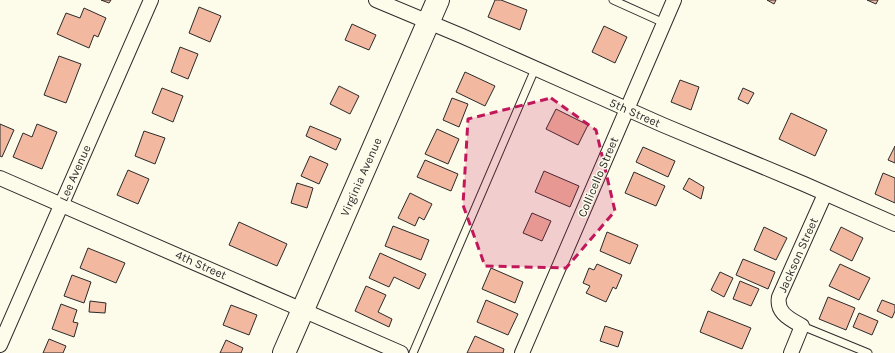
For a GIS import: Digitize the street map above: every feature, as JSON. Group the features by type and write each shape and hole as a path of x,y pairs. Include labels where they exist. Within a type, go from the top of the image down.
{"main road":[{"name":"Virginia Avenue","path":"284,353 438,0"}],"street":[{"name":"Lee Avenue","path":"0,345 151,0"},
{"name":"5th Street","path":"376,0 895,224"},
{"name":"Collicello Street","path":"522,353 674,0"},
{"name":"4th Street","path":"0,178 401,353"},
{"name":"Jackson Street","path":"802,326 789,319 781,311 778,304 779,297 825,194"},
{"path":"791,353 802,326"}],"lane":[{"path":"613,0 664,24"},
{"path":"413,353 535,69"},
{"path":"802,326 868,353"}],"highlighted area":[{"path":"551,98 596,130 615,211 566,268 485,266 463,205 468,119"}],"building":[{"path":"101,0 111,0 109,3"},
{"path":"495,0 501,0 527,10 520,30 488,17"},
{"path":"767,0 776,0 774,4"},
{"path":"867,0 878,0 876,4"},
{"path":"199,7 221,16 210,42 189,33"},
{"path":"84,8 106,18 98,37 94,35 89,48 57,34 66,13 80,18"},
{"path":"352,24 376,35 369,50 345,40"},
{"path":"604,26 627,37 615,63 592,52"},
{"path":"180,47 198,54 188,79 171,72"},
{"path":"59,56 81,64 66,103 44,95"},
{"path":"465,72 495,86 485,106 456,92"},
{"path":"680,80 699,87 691,110 671,102"},
{"path":"339,86 359,96 350,114 330,104"},
{"path":"162,88 183,96 173,122 152,113"},
{"path":"743,88 754,93 748,104 738,99"},
{"path":"452,98 468,104 459,127 443,120"},
{"path":"556,109 588,125 578,145 546,129"},
{"path":"791,113 827,130 815,156 779,139"},
{"path":"0,124 14,130 2,157 0,156"},
{"path":"37,124 57,132 42,169 13,157 23,133 32,137"},
{"path":"310,126 341,139 336,150 306,136"},
{"path":"437,129 459,139 448,164 425,154"},
{"path":"144,131 165,138 155,164 135,156"},
{"path":"895,146 895,163 888,160"},
{"path":"643,147 675,161 668,177 636,162"},
{"path":"310,156 328,164 319,184 301,176"},
{"path":"425,160 458,174 451,191 417,177"},
{"path":"128,170 149,179 138,204 117,195"},
{"path":"544,171 579,186 570,207 535,192"},
{"path":"634,172 665,186 656,206 625,193"},
{"path":"883,173 895,178 895,203 875,194"},
{"path":"689,178 704,187 701,199 683,189"},
{"path":"297,183 313,188 307,208 291,203"},
{"path":"410,193 432,204 424,220 419,217 415,226 398,218"},
{"path":"532,213 551,221 542,241 523,233"},
{"path":"239,222 287,244 277,266 229,245"},
{"path":"393,226 429,240 421,260 385,246"},
{"path":"764,227 787,238 776,260 754,250"},
{"path":"841,227 863,238 852,261 830,250"},
{"path":"607,232 638,245 630,264 600,251"},
{"path":"88,248 125,263 116,283 80,268"},
{"path":"380,253 426,274 419,289 394,277 389,287 369,278"},
{"path":"743,259 775,272 768,289 736,275"},
{"path":"597,264 622,275 616,289 613,287 606,302 586,293 590,286 583,283 589,268 594,270"},
{"path":"840,264 870,278 859,300 829,286"},
{"path":"491,268 523,282 515,303 482,289"},
{"path":"720,272 733,278 724,297 711,290"},
{"path":"72,275 91,282 84,303 64,296"},
{"path":"740,281 759,289 751,306 733,299"},
{"path":"366,286 386,295 378,312 392,319 389,327 355,311"},
{"path":"828,297 855,308 846,330 819,319"},
{"path":"486,300 518,314 508,335 477,322"},
{"path":"882,300 895,305 895,311 892,318 877,311"},
{"path":"90,301 106,303 105,313 89,312"},
{"path":"61,304 77,310 73,322 78,323 74,337 52,329"},
{"path":"231,305 257,315 249,335 223,325"},
{"path":"708,311 751,328 742,349 700,332"},
{"path":"859,313 878,321 872,335 853,327"},
{"path":"605,326 623,332 618,347 600,341"},
{"path":"475,336 504,349 503,353 467,353"},
{"path":"49,339 66,346 63,353 43,353"},
{"path":"226,340 243,348 241,353 220,353"}]}
